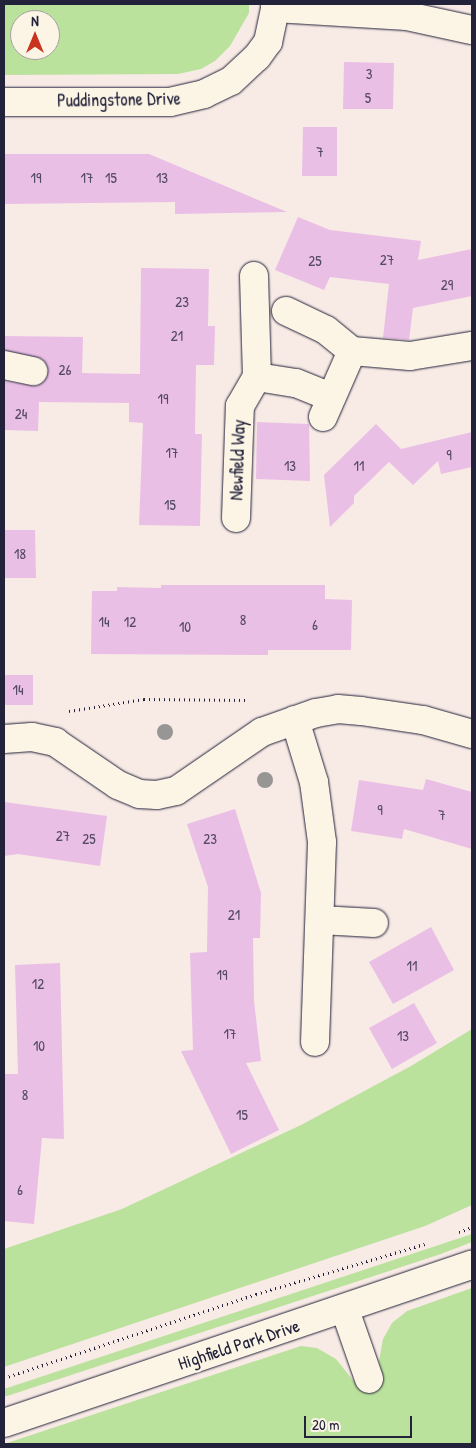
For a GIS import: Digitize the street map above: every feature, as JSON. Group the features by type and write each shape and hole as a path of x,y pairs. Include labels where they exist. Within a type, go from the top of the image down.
{"street":[{"name":"Puddingstone Drive","path":"4,102 170,102 204,94 231,81 258,57 268,42 275,6 407,16 472,30"},
{"path":"254,276 257,377 296,383 327,407 352,351"},
{"path":"286,311 326,330 352,351 410,356 472,346"},
{"path":"4,366 33,371"},
{"name":"Newfield Way","path":"236,518 240,406 257,377"},
{"path":"4,739 32,737 71,750 118,784 139,794 157,795 176,791 262,732 296,720 338,709 423,720 472,734"},
{"path":"296,720 314,782 322,842 315,1042"},
{"path":"320,920 374,923"},
{"name":"Highfield Park Drive","path":"4,1423 345,1310 472,1265"},
{"path":"345,1310 369,1379"}],"path":[{"path":"32,737 40,718 94,705 144,699 252,700"},
{"path":"456,1234 472,1227"},
{"path":"4,1378 256,1294 430,1242"}],"green space":[{"path":"4,4 249,4 249,13 230,46 215,61 201,69 178,74 4,75"},
{"path":"472,1029 472,1205 425,1226 4,1367 4,1249 122,1209 301,1125 411,1066"},
{"path":"472,1234 472,1242 441,1254 4,1397 4,1389"},
{"path":"472,1288 472,1444 4,1444 301,1346 317,1348 336,1359 356,1384 383,1378 379,1361 383,1339 392,1323 407,1311"}],"building":[{"path":"344,62 394,63 393,109 343,109"},
{"path":"303,127 337,127 337,176 302,176"},
{"path":"4,154 149,154 287,212 175,214 175,202 4,204"},
{"path":"298,217 330,230 421,241 418,260 472,249 472,296 413,308 409,340 383,338 389,284 330,277 324,290 275,270"},
{"path":"141,268 209,269 208,326 215,326 214,365 196,365 195,434 202,434 200,526 139,525 143,423 129,422 129,403 39,402 38,431 4,430 4,381 37,386 48,374 43,359 4,350 4,336 83,337 82,373 140,374"},
{"path":"257,422 309,424 310,481 256,479"},
{"path":"376,424 401,449 472,432 472,467 441,474 438,461 413,485 389,462 354,496 354,503 330,527 324,475"},
{"path":"4,530 35,530 36,578 4,578"},
{"path":"161,585 325,585 325,599 352,600 351,650 268,650 268,655 91,654 92,591 117,591 117,587 161,588"},
{"path":"4,675 33,675 33,705 4,705"},
{"path":"426,779 472,792 472,849 404,829 402,839 351,831 359,780 423,790"},
{"path":"4,802 107,816 100,866 18,854 4,856"},
{"path":"235,809 261,893 260,938 253,938 254,1001 261,1061 246,1063 279,1130 231,1154 181,1051 193,1050 190,953 207,952 208,887 187,824"},
{"path":"431,927 454,970 393,1004 369,962"},
{"path":"60,963 64,1139 42,1138 34,1224 4,1221 4,1074 18,1074 15,965"},
{"path":"414,1003 437,1043 392,1069 369,1028"}]}
